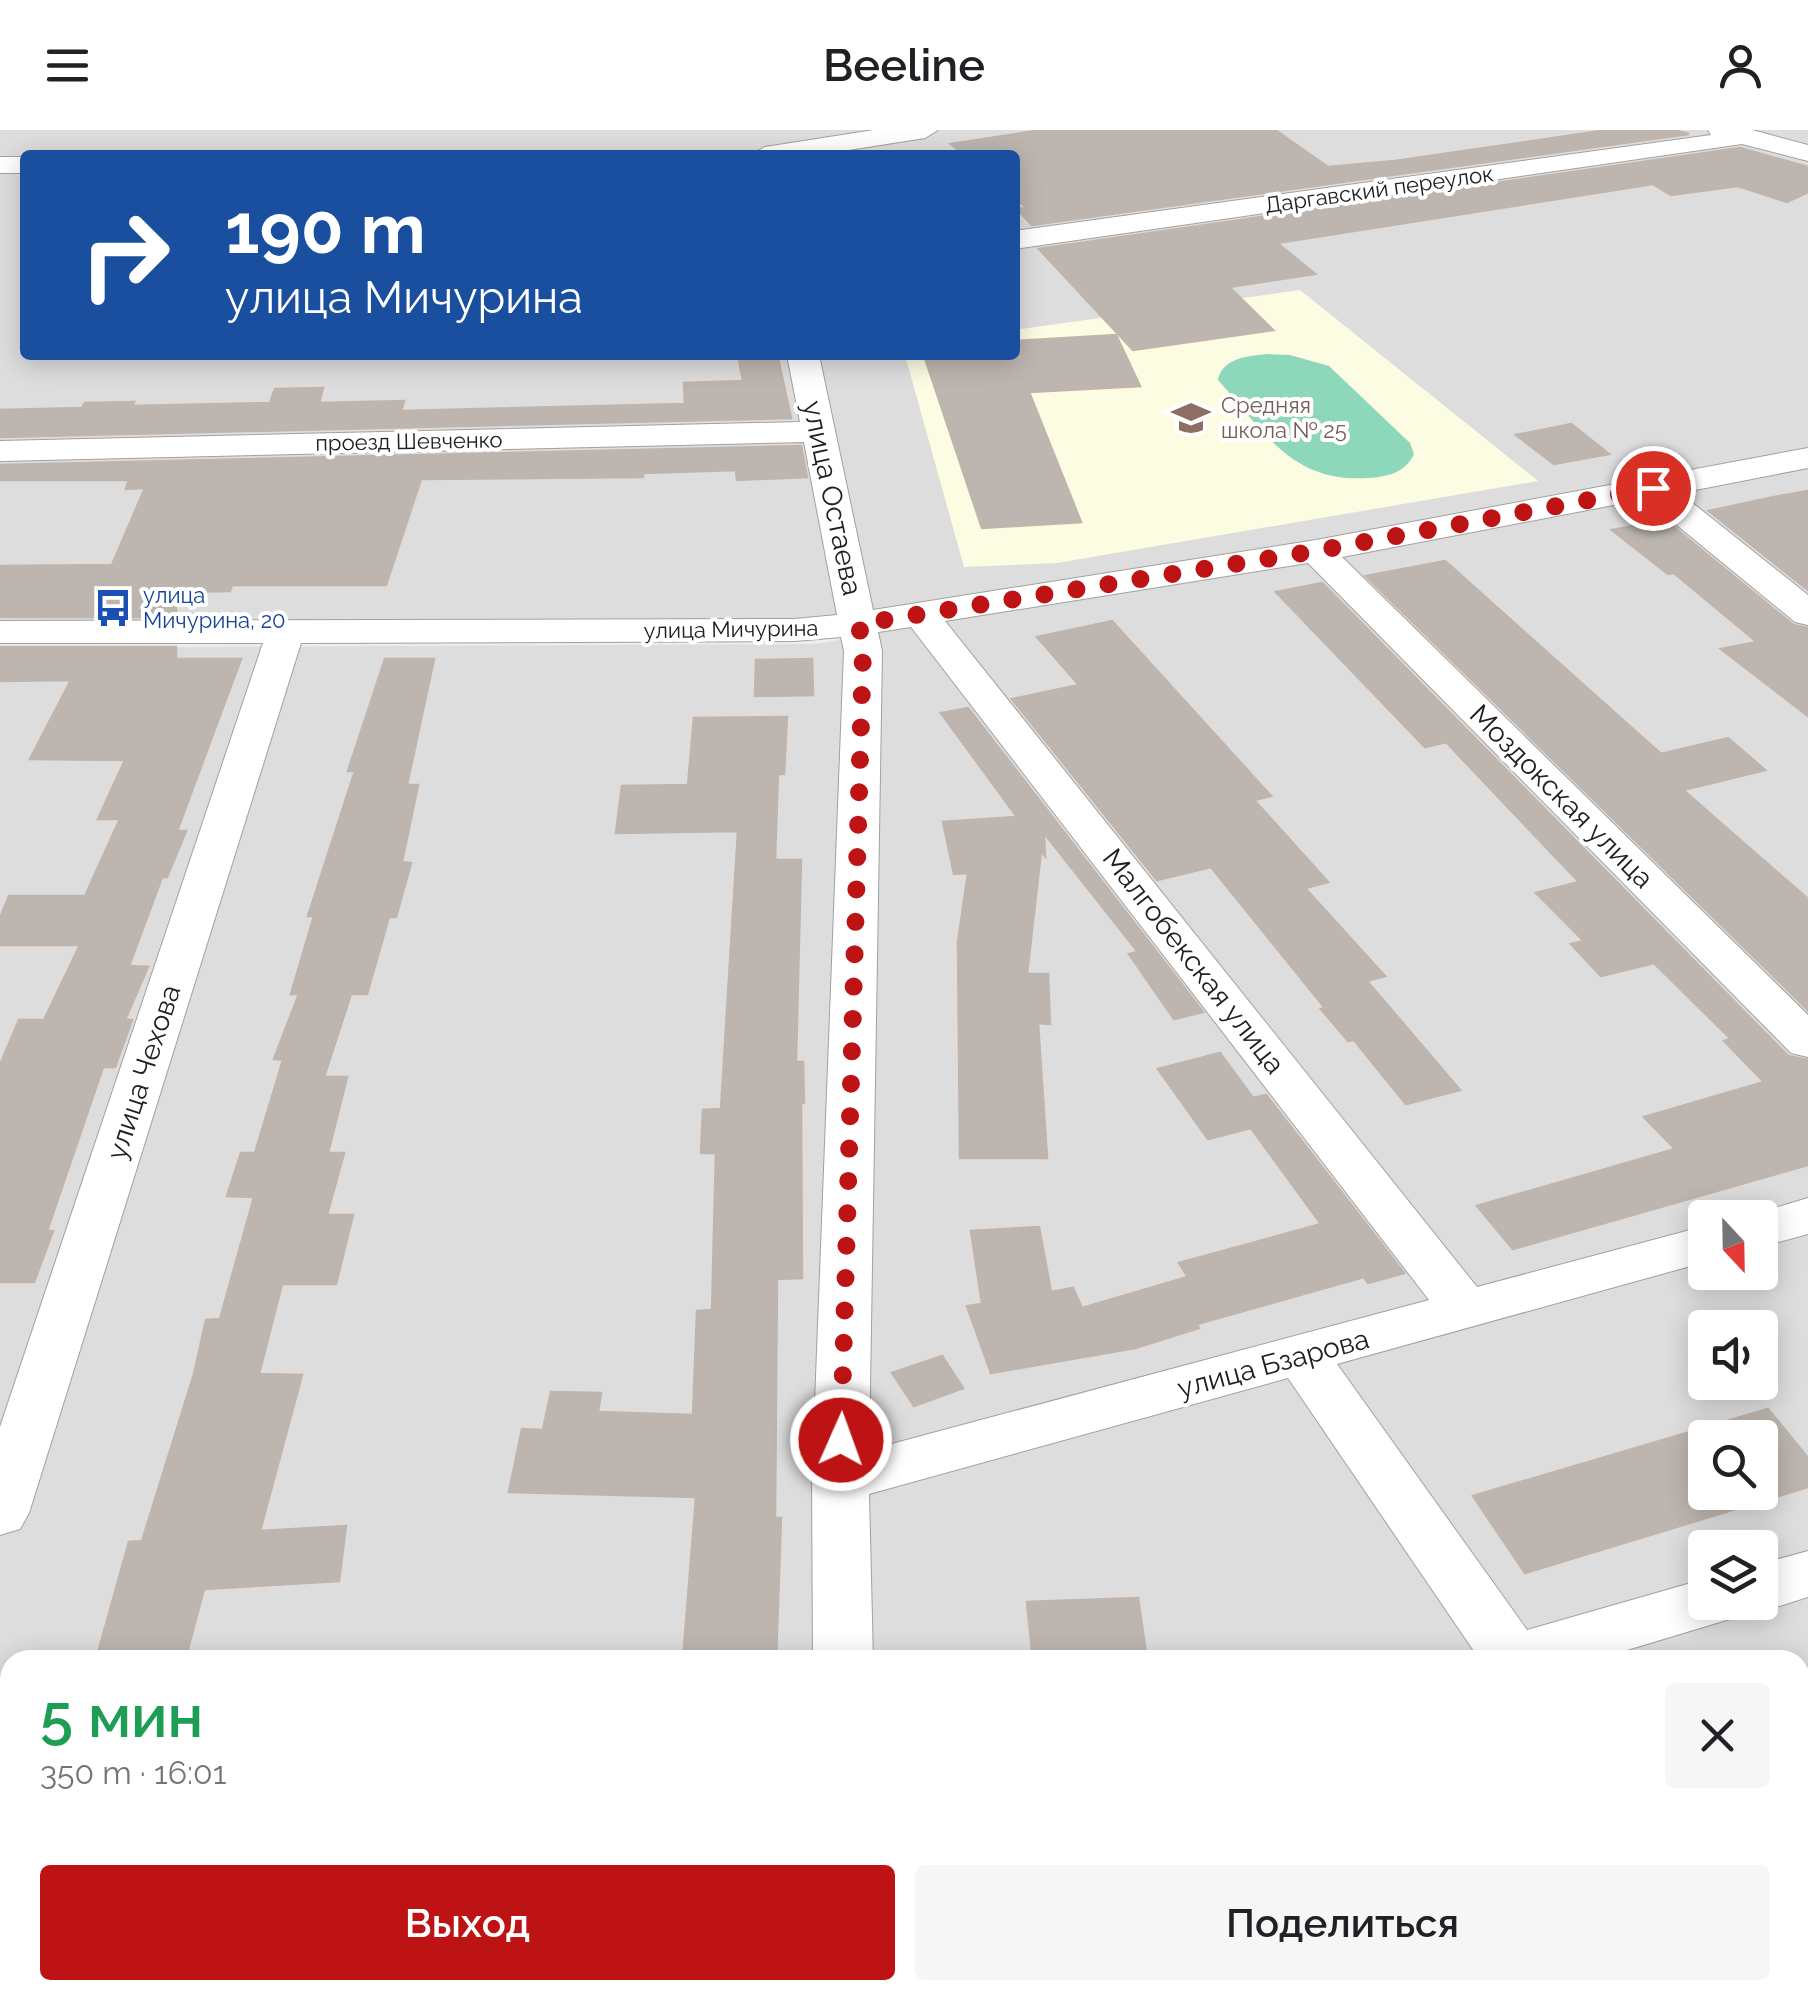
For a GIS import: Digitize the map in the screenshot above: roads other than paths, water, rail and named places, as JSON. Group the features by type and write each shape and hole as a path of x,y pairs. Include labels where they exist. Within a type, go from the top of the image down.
{"street":[{"path":"797,150 926,130"},
{"path":"1731,133 1808,154"},
{"name":"Даргавский переулок","path":"1020,239 1725,141 1731,133"},
{"name":"улица Остаева","path":"804,360 863,651 840,1480 844,1650"},
{"name":"проезд Шевченко","path":"0,451 818,432"},
{"name":"улица Мичурина","path":"0,632 795,630 859,624 1316,551 1808,458"},
{"path":"1653,488 1808,614"},
{"name":"Моздокская улица","path":"1316,551 1808,1042"},
{"name":"Малгобекская улица","path":"920,614 1466,1310"},
{"name":"улица Чехова","path":"0,1513 286,631"},
{"path":"1778,1224 1808,1216"},
{"name":"улица Бзарова","path":"840,1480 1688,1249"},
{"path":"1301,1355 1508,1650"},
{"path":"1778,1583 1808,1574"},
{"path":"1545,1650 1688,1608"}],"place":[{"name":"Средняя школа № 25","path":"1191,418"},
{"name":"улица Мичурина, 20","path":"113,608"}]}
